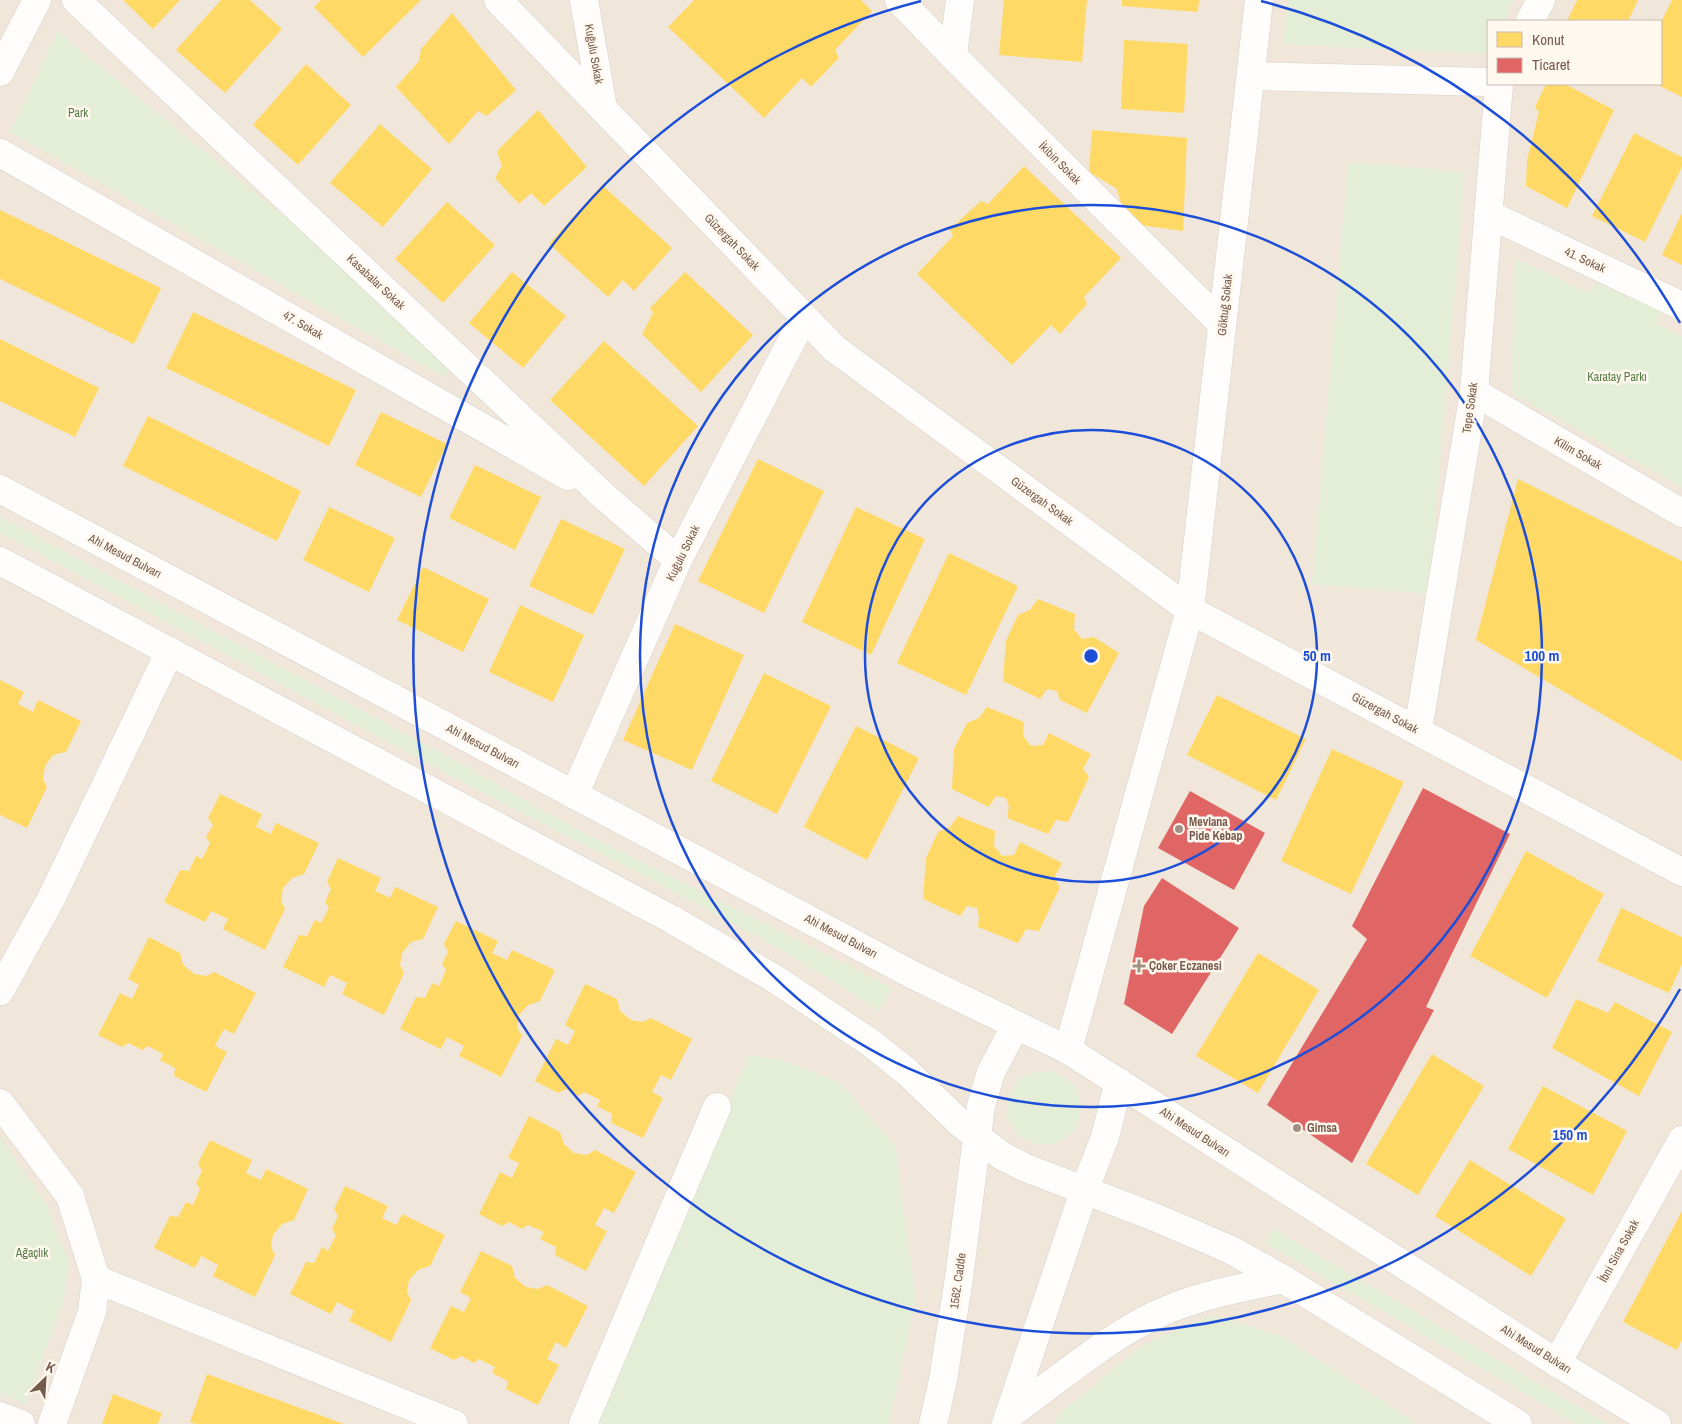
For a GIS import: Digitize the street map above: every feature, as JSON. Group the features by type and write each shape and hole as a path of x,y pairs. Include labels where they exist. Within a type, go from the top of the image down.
{"street":[{"path":"0,72 37,0"},
{"name":"Kasabalar Sokak","path":"76,0 606,498 678,560"},
{"name":"Güzergah Sokak","path":"498,0 835,349 1190,610 1682,872"},
{"name":"Kuğulu Sokak","path":"584,0 603,108"},
{"name":"İkibin Sokak","path":"899,0 952,56 1222,324"},
{"path":"952,56 960,0"},
{"name":"Göktuğ Sokak","path":"1068,1050 1190,610 1259,0"},
{"path":"1531,20 1541,0"},
{"path":"1251,76 1487,82"},
{"name":"Tepe Sokak","path":"1418,730 1474,392 1499,85"},
{"name":"47. Sokak","path":"0,153 606,498"},
{"name":"41. Sokak","path":"1488,214 1682,306"},
{"name":"Kuğulu Sokak","path":"574,795 678,560 804,317"},
{"name":"Kilim Sokak","path":"1474,392 1682,513"},
{"name":"Ahi Mesud Bulvarı","path":"0,489 913,975 1068,1050 1657,1424"},
{"path":"0,561 671,918 776,979 871,1042 907,1072 976,1137 1002,1156 1026,1168 1195,1234 1284,1279 1518,1424"},
{"path":"0,991 51,899 170,651"},
{"name":"1562. Cadde","path":"933,1424 943,1380 959,1278 981,1106 990,1072 1016,1025"},
{"path":"1007,1420 1084,1191 1105,1136 1119,1082"},
{"path":"0,1102 70,1196 96,1279 92,1312 52,1424"},
{"path":"583,1424 717,1107"},
{"name":"İbni Sina Sokak","path":"1557,1362 1682,1140"},
{"path":"96,1279 454,1424"},
{"path":"1007,1420 1124,1332 1168,1309 1205,1296 1284,1279"},
{"path":"0,1416 21,1424"}],"shaded area":[{"path":"0,0 1682,0 1682,1424 0,1424"}],"green space":[{"path":"1288,0 1514,0 1504,20 1487,20 1487,54 1283,44"},
{"name":"Park","path":"57,31 345,266 448,360 446,378 10,132"},
{"path":"1348,162 1465,172 1429,594 1312,584"},
{"name":"Karatay Parkı","path":"1515,258 1589,293 1595,282 1661,312 1656,324 1682,336 1682,487 1511,393"},
{"path":"0,517 436,750 575,828 892,988 879,1011 735,924 426,763 0,533"},
{"path":"748,1055 782,1060 839,1082 895,1145 916,1299 889,1424 599,1424"},
{"path":"1037,1071 1051,1071 1065,1077 1075,1087 1081,1101 1079,1122 1065,1139 1051,1145 1037,1145 1023,1139 1013,1129 1007,1115 1007,1101 1013,1087 1023,1077"},
{"name":"Ağaçlık","path":"0,1137 46,1203 69,1262 63,1302 26,1404 0,1393"},
{"path":"1273,1229 1608,1424 1577,1424 1265,1243"},
{"path":"1212,1315 1282,1336 1418,1424 1054,1424 1059,1414 1141,1346"}],"building: Konut":[{"path":"123,0 180,0 153,29"},
{"path":"221,0 250,0 282,29 225,93 176,50"},
{"path":"321,0 421,0 363,57 314,7"},
{"path":"694,0 861,0 872,11 835,50 839,58 811,87 802,78 764,118 668,27"},
{"path":"1004,0 1087,0 1082,62 999,55"},
{"path":"1122,0 1199,0 1198,12 1122,6"},
{"path":"1577,0 1638,0 1628,20 1567,20"},
{"path":"1672,0 1682,0 1682,97 1658,85 1662,85 1662,20"},
{"path":"452,13 516,90 487,116 478,111 449,144 396,87 419,61 421,49"},
{"path":"1124,40 1188,44 1184,113 1121,109"},
{"path":"306,64 351,105 298,165 253,125"},
{"path":"1546,85 1567,85 1614,110 1567,208 1526,186 1527,160 1539,112 1535,107"},
{"path":"538,110 587,167 544,206 531,193 519,204 495,178 502,166 497,151"},
{"path":"380,124 432,169 383,227 330,183"},
{"path":"1092,130 1187,138 1183,231 1140,225 1121,203 1117,189 1089,172"},
{"path":"1634,133 1682,157 1682,167 1645,242 1592,216"},
{"path":"1024,166 1121,258 1084,297 1087,304 1060,334 1051,325 1012,365 917,274 953,236 950,229 981,201 988,204"},
{"path":"602,185 672,248 634,291 623,280 608,297 549,244"},
{"path":"447,202 495,245 443,303 395,259"},
{"path":"0,210 161,288 134,344 0,279"},
{"path":"1682,213 1682,265 1662,255"},
{"path":"512,272 566,316 523,368 469,323"},
{"path":"685,272 753,335 701,392 642,334 653,313 650,308"},
{"path":"193,312 356,390 329,446 166,368"},
{"path":"0,339 99,388 75,437 0,401"},
{"path":"604,341 698,426 644,486 550,400"},
{"path":"381,412 447,444 421,497 355,465"},
{"path":"148,416 301,491 277,541 123,466"},
{"path":"758,459 824,491 764,613 698,581"},
{"path":"475,465 541,497 515,550 449,518"},
{"path":"1518,479 1682,561 1682,761 1476,640"},
{"path":"329,507 395,538 369,592 303,560"},
{"path":"856,507 925,539 871,655 802,622"},
{"path":"561,519 625,549 593,615 529,586"},
{"path":"949,553 1018,586 966,695 897,663"},
{"path":"423,567 489,599 463,652 397,620"},
{"path":"1038,599 1075,614 1074,629 1082,639 1094,637 1119,653 1087,713 1060,700 1057,691 1047,689 1040,699 1003,681 1006,641 1018,615 1030,610"},
{"path":"520,605 584,635 553,702 489,672"},
{"path":"675,624 744,655 692,770 623,740"},
{"path":"764,673 831,706 777,814 711,781"},
{"path":"0,680 24,692 18,704 33,712 38,700 81,721 66,752 53,755 45,766 43,779 47,787 27,828 0,815"},
{"path":"1217,695 1306,739 1276,800 1187,755"},
{"path":"987,707 1024,722 1023,736 1031,746 1043,745 1049,733 1091,754 1083,769 1089,777 1068,822 1056,820 1048,834 1007,818 1009,807 1006,798 996,796 989,807 952,789 954,749 967,723 979,718"},
{"path":"856,726 919,758 867,860 804,827"},
{"path":"1332,749 1404,782 1351,894 1281,861"},
{"path":"220,794 262,814 256,827 271,834 276,823 319,843 304,874 292,878 283,888 281,901 285,909 265,950 223,929 228,919 211,911 205,922 164,902 180,870 189,871 196,856 202,859 210,843 206,837 213,825 208,818"},
{"path":"958,816 995,831 994,846 1002,856 1014,855 1020,842 1062,863 1054,878 1060,887 1039,931 1026,929 1018,943 978,927 979,917 977,908 967,906 960,916 923,899 926,858 938,832 950,827"},
{"path":"1526,851 1604,894 1547,998 1470,956"},
{"path":"338,858 381,878 375,891 390,898 395,887 438,907 423,939 411,942 402,953 400,965 404,973 384,1015 342,994 347,983 330,975 324,987 283,967 299,935 307,936 315,920 321,923 329,908 325,902 331,889 327,882"},
{"path":"1621,908 1682,937 1682,964 1669,993 1597,961"},
{"path":"456,921 498,941 492,953 507,960 512,950 555,970 540,1001 528,1005 519,1015 517,1028 522,1036 501,1077 459,1056 464,1046 447,1037 441,1049 400,1029 416,997 425,998 432,983 439,986 446,970 442,964 448,952 444,944"},
{"path":"149,937 180,953 183,965 194,974 207,976 214,972 256,993 234,1034 224,1029 215,1046 227,1052 206,1092 174,1076 175,1068 160,1060 163,1054 148,1046 142,1050 129,1043 122,1047 98,1035 120,993 132,999 139,985 128,979"},
{"path":"1258,953 1319,990 1258,1093 1196,1056"},
{"path":"585,984 617,999 620,1011 631,1020 643,1022 651,1018 692,1039 671,1080 661,1075 652,1092 663,1098 643,1138 611,1123 612,1114 597,1106 600,1100 584,1092 578,1096 566,1089 558,1093 535,1081 556,1039 568,1045 575,1031 565,1025"},
{"path":"1576,999 1608,1013 1615,1002 1672,1032 1639,1096 1552,1048"},
{"path":"1432,1054 1484,1086 1418,1195 1366,1164"},
{"path":"1543,1086 1627,1131 1593,1195 1508,1149"},
{"path":"529,1116 560,1132 564,1144 574,1153 587,1155 595,1150 636,1172 614,1213 604,1208 595,1225 607,1231 586,1271 555,1255 556,1247 540,1239 544,1232 528,1225 522,1229 509,1222 502,1226 479,1214 500,1172 512,1178 519,1163 508,1158"},
{"path":"210,1140 252,1160 246,1173 261,1180 266,1169 308,1189 294,1220 282,1224 273,1235 271,1247 275,1255 255,1297 213,1276 218,1265 201,1256 195,1268 154,1248 170,1216 178,1217 186,1202 193,1205 200,1189 196,1183 202,1171 198,1163"},
{"path":"1470,1160 1566,1219 1531,1276 1435,1216"},
{"path":"345,1186 388,1206 382,1218 397,1225 402,1214 445,1235 430,1266 418,1270 409,1280 407,1292 411,1300 391,1342 349,1321 354,1311 337,1302 331,1314 290,1294 306,1262 314,1263 322,1247 328,1251 336,1235 332,1229 338,1216 334,1209"},
{"path":"1682,1211 1682,1340 1677,1350 1623,1322"},
{"path":"481,1251 512,1266 515,1278 526,1287 538,1289 547,1285 588,1306 566,1348 556,1342 547,1359 559,1365 538,1405 506,1389 508,1381 492,1373 495,1367 479,1359 474,1363 461,1356 454,1360 430,1348 451,1306 464,1312 471,1298 460,1292"},
{"path":"207,1374 344,1424 195,1424 190,1422"},
{"path":"113,1394 162,1413 158,1424 102,1424"}],"building: Ticaret":[{"path":"1423,788 1510,834 1426,1007 1434,1010 1352,1163 1267,1105 1367,939 1352,926"},
{"path":"1190,791 1265,833 1234,890 1158,848"},
{"path":"1162,878 1239,928 1172,1034 1124,1004 1144,906"}],"place":[{"name":"Mevlana Pide Kebap","path":"1179,829"},
{"name":"Çoker Eczanesi","path":"1139,966"},
{"name":"Gimsa","path":"1297,1128"}]}
